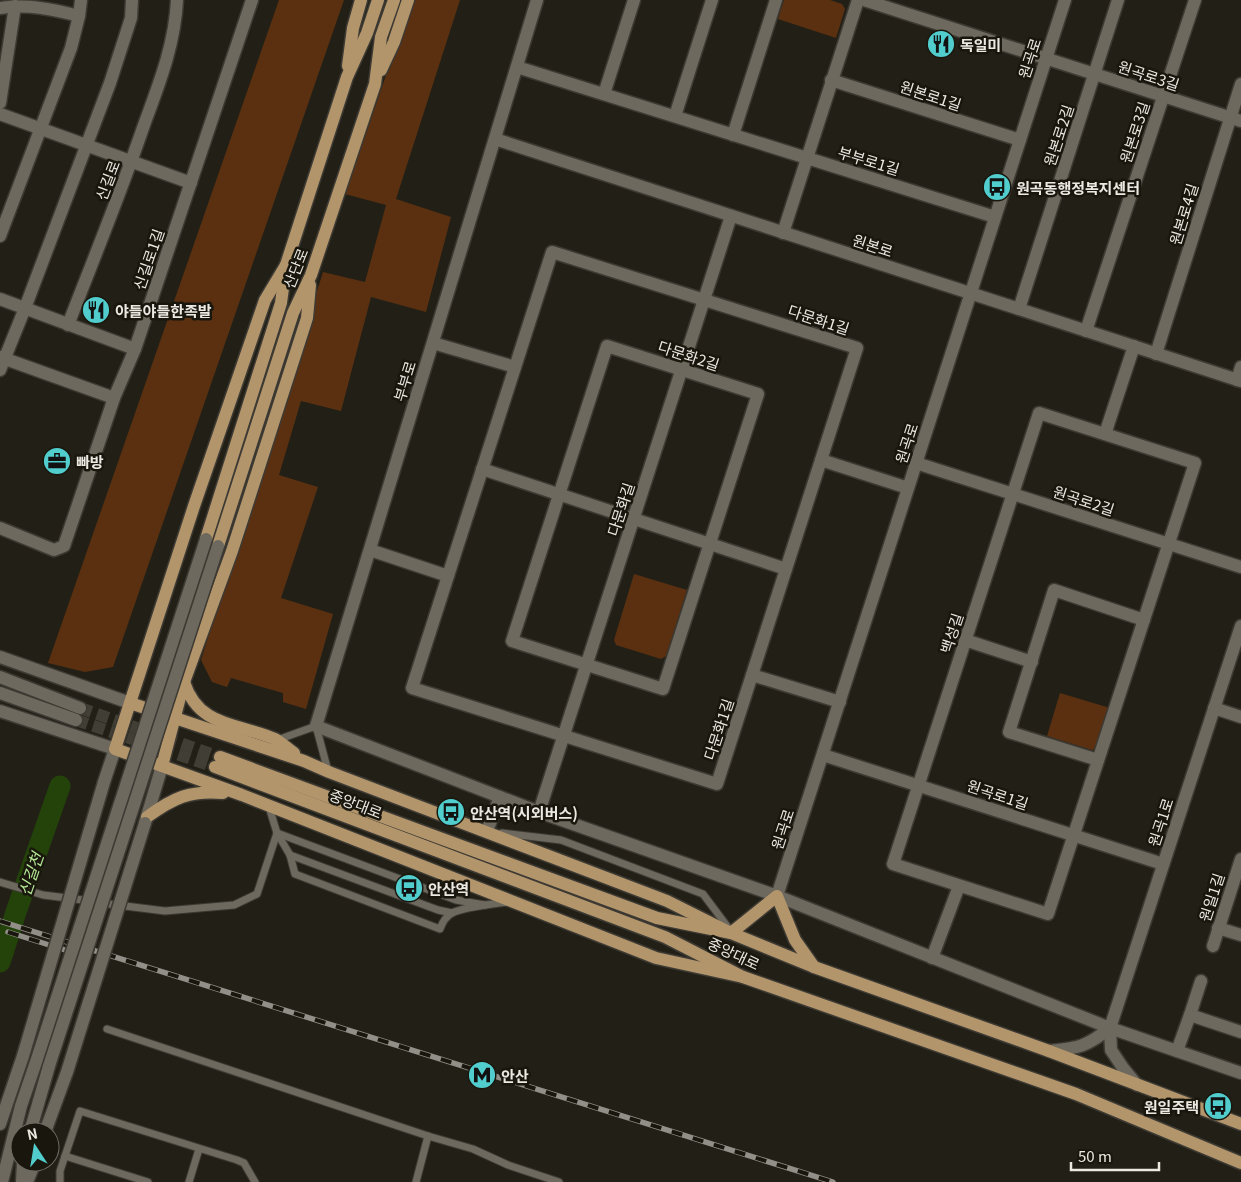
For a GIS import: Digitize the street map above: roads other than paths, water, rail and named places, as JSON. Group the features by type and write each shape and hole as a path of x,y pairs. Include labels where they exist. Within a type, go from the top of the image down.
{"main road":[{"path":"347,77 352,28 361,0"},
{"path":"206,539 281,302 286,266 347,77 367,33 378,0"},
{"name":"산단로","path":"218,546 293,313 311,276 375,84 381,37 394,0"},
{"path":"375,84 394,42 408,0"},
{"path":"286,266 265,300 194,506 115,749 242,794 270,807 656,958 743,977"},
{"path":"162,766 184,682 232,551 307,318 311,276"},
{"path":"184,682 189,696 200,711 225,724 276,740 304,761"},
{"path":"130,703 304,761 667,901 731,932 814,967 1049,1051 1241,1124"},
{"name":"중앙대로","path":"731,932 657,918 218,762 665,937 743,977 1076,1094 1241,1163"},
{"path":"146,820 162,806 181,796 208,792 242,794"},
{"path":"731,932 777,896 795,940 814,967"}],"street":[{"path":"0,236 71,48 81,0"},
{"path":"114,398 2,362 25,308 110,82 131,18 132,0"},
{"name":"신길로","path":"68,325 131,162 167,60 176,21 177,0"},
{"name":"신길로1길","path":"0,528 54,550 64,546 114,398 135,349 252,0"},
{"name":"부부로","path":"316,726 537,0"},
{"path":"604,94 634,0"},
{"path":"675,116 712,0"},
{"path":"733,135 776,0"},
{"path":"783,233 858,0"},
{"name":"원곡로3길","path":"864,0 1236,120"},
{"name":"원곡로","path":"777,896 1065,0"},
{"name":"원본로2길","path":"1019,309 1118,0"},
{"name":"원본로3길","path":"1086,331 1194,0"},
{"path":"0,8 15,6 44,7 79,16"},
{"path":"0,103 15,6"},
{"name":"부부로1길","path":"517,67 995,217"},
{"name":"원본로1길","path":"832,80 1020,140"},
{"name":"원본로4길","path":"1156,354 1236,120 1241,84"},
{"path":"0,114 191,183"},
{"name":"원본로","path":"495,140 1239,380"},
{"name":"다문화길","path":"539,812 731,216"},
{"name":"다문화1길","path":"552,252 704,300 857,348 717,784 412,688 552,252"},
{"path":"0,299 135,349"},
{"path":"433,342 515,367"},
{"name":"다문화2길","path":"607,346 682,370 758,394 663,689 512,641 607,346"},
{"path":"1105,434 1134,346"},
{"path":"1239,380 1241,367"},
{"name":"백성길","path":"1039,413 1195,463 1048,914 893,864 1013,494 1039,413"},
{"path":"821,460 908,488"},
{"name":"원곡로2길","path":"916,463 1241,567"},
{"path":"482,470 786,569"},
{"path":"2,1182 21,1106 206,539"},
{"path":"33,1122 49,1066 218,546"},
{"path":"370,550 448,576"},
{"path":"1098,760 1009,732 1054,590 1144,620"},
{"name":"원곡1로","path":"1110,1028 1241,626"},
{"path":"965,640 1032,662"},
{"path":"0,657 130,703"},
{"path":"752,675 840,702"},
{"path":"0,677 80,708"},
{"path":"0,693 76,720"},
{"path":"1214,708 1241,717"},
{"path":"0,711 115,749 23,1056 0,1124"},
{"path":"316,726 539,812 777,896 1110,1028 1241,1073"},
{"name":"원곡로1길","path":"823,755 1163,864"},
{"path":"49,1122 67,1072 162,766"},
{"path":"486,831 500,797"},
{"name":"원일1길","path":"1213,946 1241,859"},
{"path":"932,958 959,886"},
{"path":"1218,928 1241,935"},
{"path":"1177,1051 1201,981"},
{"path":"1190,1016 1241,1032"},
{"path":"1049,1051 1076,1048 1092,1042 1110,1028"},
{"path":"1110,1028 1111,1050 1137,1085"}],"lane":[{"path":"276,740 316,726 329,772"},
{"path":"270,807 277,833 290,855 295,874 440,929 444,920 452,913"},
{"path":"486,831 561,840 703,894 731,932"},
{"path":"0,882 43,895 165,911 234,905 257,894 277,833"},
{"path":"277,833 456,900 485,905"},
{"path":"290,855 438,910 452,913 485,905 512,902"},
{"path":"107,1029 428,1136 473,1149 508,1165 559,1182"},
{"path":"60,1182 60,1171 80,1111 244,1163 255,1182"},
{"path":"416,1182 428,1136"},
{"path":"189,1182 199,1149"},
{"path":"65,1156 148,1182"}],"waterway":[{"name":"신길천","path":"0,962 60,786"}],"tunnel":[{"path":"80,708 220,757"},
{"path":"76,720 215,767"}],"railway":[{"path":"0,921 833,1182"},
{"path":"8,932 65,950"}],"place":[{"name":"독일미","path":"941,44"},
{"name":"원곡동행정복지센터","path":"997,187"},
{"name":"야들야들한족발","path":"96,310"},
{"name":"빠방","path":"57,461"},
{"name":"안산역(시외버스)","path":"451,812"},
{"name":"안산역","path":"409,888"},
{"name":"안산","path":"482,1075"},
{"name":"원일주택","path":"1218,1106"}]}
